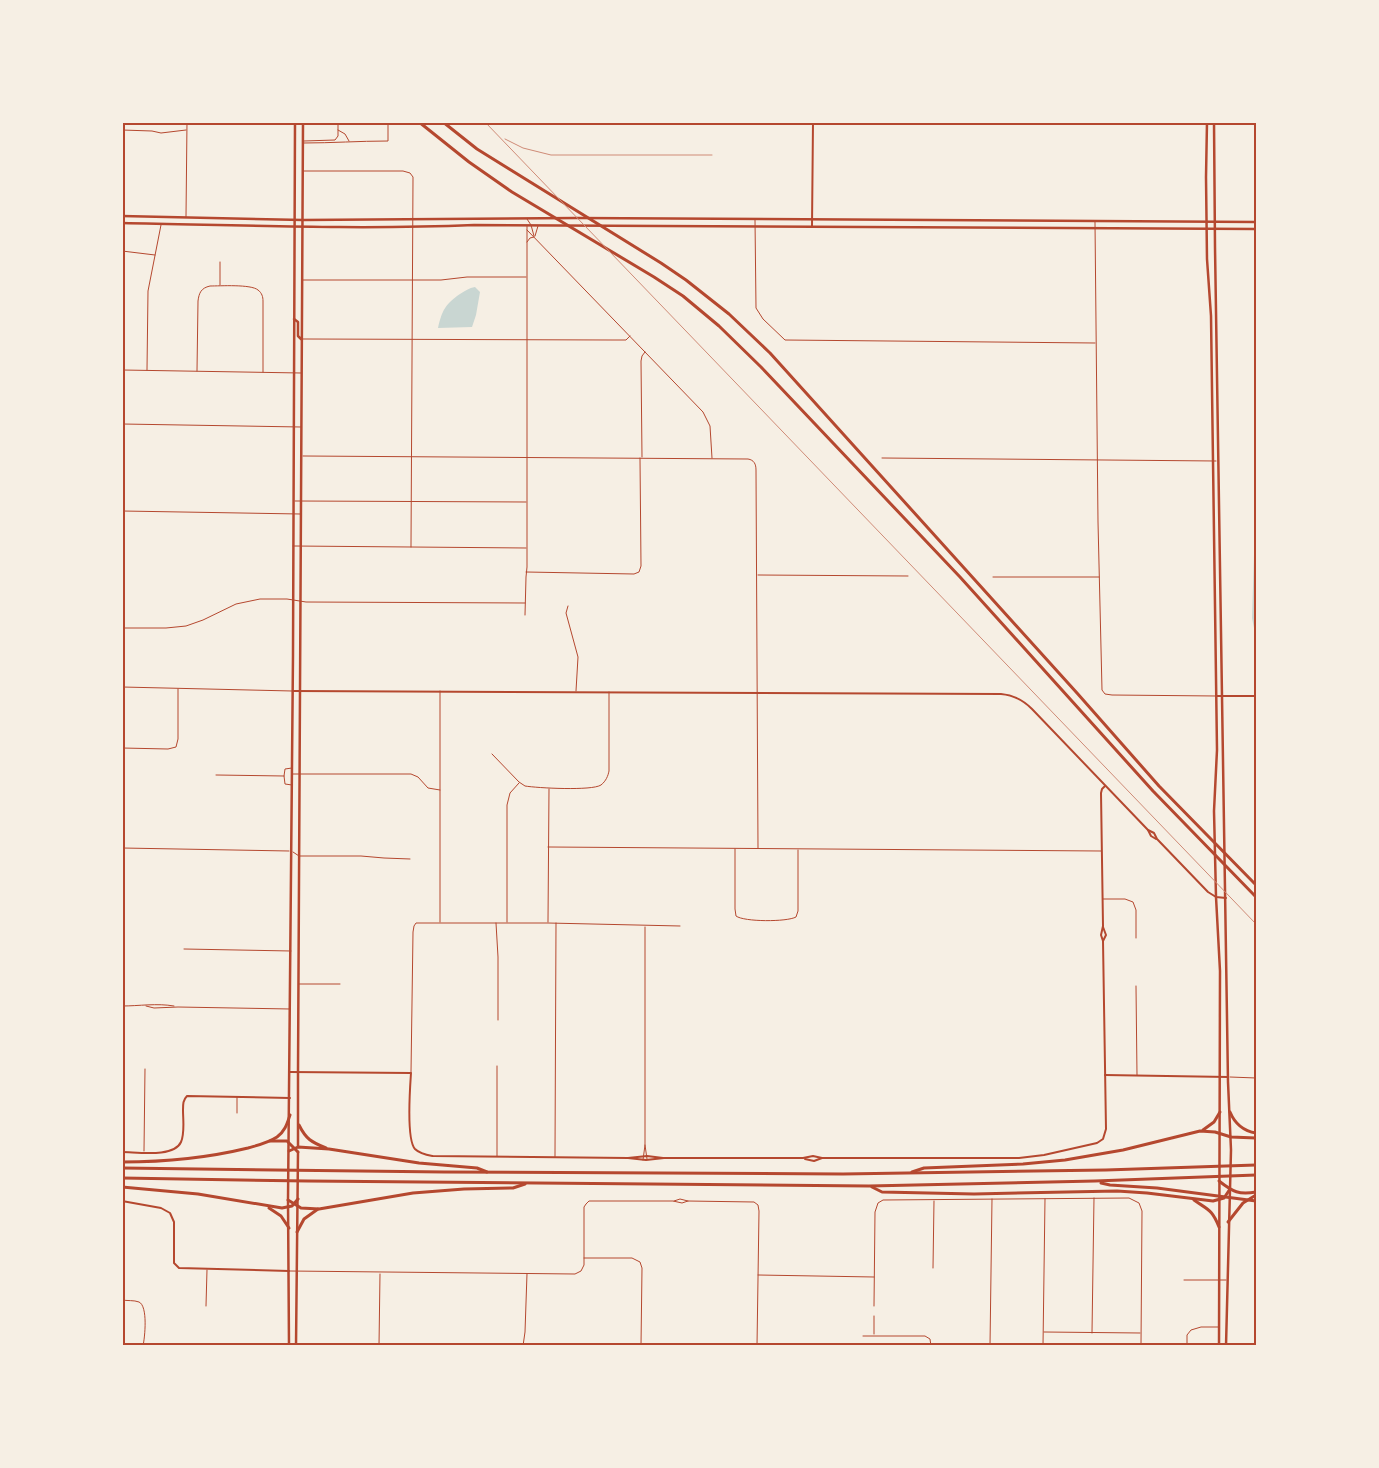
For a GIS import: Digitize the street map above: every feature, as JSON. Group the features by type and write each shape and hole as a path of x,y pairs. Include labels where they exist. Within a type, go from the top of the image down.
{"highway":[{"path":"419,122 512,192 654,277 683,296 719,326 762,367 967,584 1153,791 1256,897"},
{"path":"442,122 477,150 662,263 729,314 770,353 1159,786 1256,885"},
{"path":"1200,1131 1211,1124 1220,1112"},
{"path":"1230,1112 1243,1129 1256,1133"},
{"path":"122,1162 161,1161 239,1150 276,1138 284,1130 290,1115"},
{"path":"298,1125 310,1141 329,1149"},
{"path":"910,1174 924,1168 1034,1163 1090,1157 1200,1131 1211,1131 1230,1137 1256,1138"},
{"path":"270,1141 282,1140 297,1147 329,1149 419,1163 477,1168 490,1173"},
{"path":"289,1151 297,1147"},
{"path":"297,1147 298,1152"},
{"path":"122,1168 490,1173 910,1174 1256,1164"},
{"path":"122,1178 308,1182 869,1186 1256,1175"},
{"path":"1095,1181 1110,1185 1156,1188 1256,1201"},
{"path":"1219,1181 1230,1189 1241,1193 1256,1193"},
{"path":"288,1200 298,1207 319,1209 413,1193 513,1188 528,1183"},
{"path":"869,1186 882,1192 924,1193 1126,1191 1213,1202 1224,1198 1230,1189"},
{"path":"122,1187 198,1194 288,1208 298,1199"},
{"path":"1228,1222 1243,1203 1256,1193"},
{"path":"1194,1199 1210,1209 1219,1227"},
{"path":"267,1206 282,1216 289,1228"},
{"path":"297,1232 304,1219 319,1209"}],"main road":[{"path":"289,1346 288,1200 292,951 295,122"},
{"path":"297,1147 303,122"},
{"path":"1207,122 1207,229 1217,750 1214,811 1220,972 1219,1346"},
{"path":"1214,122 1230,1112 1226,1346"},
{"path":"296,156 303,157"},
{"path":"122,216 303,220 641,218 1256,222"},
{"path":"158,217 161,224"},
{"path":"231,218 232,225"},
{"path":"467,218 474,225"},
{"path":"527,218 527,225"},
{"path":"641,218 641,226"},
{"path":"828,219 828,226"},
{"path":"880,220 880,227"},
{"path":"943,227 944,220"},
{"path":"979,220 979,227"},
{"path":"997,220 997,227"},
{"path":"1036,220 1036,228"},
{"path":"122,223 303,227 538,225 1256,229"},
{"path":"294,319 298,324 298,338 302,339"},
{"path":"1211,364 1218,364"},
{"path":"294,456 301,456"},
{"path":"1214,586 1221,586"},
{"path":"291,1009 298,1009"},
{"path":"290,1098 298,1098"},
{"path":"296,1346 298,1152"},
{"path":"1219,1326 1226,1327"},
{"path":"289,1338 296,1337"}],"street":[{"path":"186,217 187,122"},
{"path":"303,142 335,140 337,138 338,122"},
{"path":"303,142 388,141 388,122"},
{"path":"812,226 813,122"},
{"path":"122,130 161,133 187,130"},
{"path":"338,130 345,134 350,141"},
{"path":"303,171 403,171 411,174 413,182 411,547"},
{"path":"527,218 534,237"},
{"path":"755,219 756,308 769,326 782,339 790,341 1096,343"},
{"path":"1095,221 1102,690 1104,693 1112,695 1256,696"},
{"path":"147,371 148,291 161,224"},
{"path":"525,615 527,548 527,225"},
{"path":"527,242 530,238 534,237 538,225"},
{"path":"527,230 706,417 711,432 712,458"},
{"path":"122,252 156,255"},
{"path":"220,262 220,286"},
{"path":"303,280 449,280 474,276 527,277"},
{"path":"197,371 198,301 200,292 207,287 249,286 259,291 264,304 263,372"},
{"path":"302,339 626,340 630,336"},
{"path":"526,572 636,574 640,572 642,356 645,352"},
{"path":"122,370 301,373"},
{"path":"122,424 301,427"},
{"path":"301,456 712,458 748,459 754,462 756,470 758,848"},
{"path":"882,458 1219,461"},
{"path":"294,501 527,502"},
{"path":"122,511 300,514"},
{"path":"293,546 527,548"},
{"path":"757,575 908,576"},
{"path":"993,577 1099,577"},
{"path":"122,628 186,626 243,602 267,598 300,602 525,604"},
{"path":"568,606 566,613 578,657 576,692"},
{"path":"122,687 293,691 1001,694 1015,697 1032,709 1148,830 1154,833 1157,839 1208,892 1216,897 1226,898"},
{"path":"122,748 168,750 176,748 178,739 178,688"},
{"path":"440,691 440,922"},
{"path":"492,754 525,786 593,788 601,785 606,780 609,765 609,692"},
{"path":"292,768 286,769 284,776 286,784 292,785"},
{"path":"292,774 411,774 419,778 429,789 440,790"},
{"path":"216,775 284,776"},
{"path":"507,922 507,804 510,793 519,782"},
{"path":"680,926 507,922 424,922 414,924 410,1136 412,1146 420,1153 434,1156 803,1158 813,1161 822,1158 1018,1158 1094,1144 1102,1140 1106,1132 1103,941 1106,933 1103,926 1102,851 1102,791 1105,786"},
{"path":"548,923 549,788"},
{"path":"548,847 1102,851"},
{"path":"122,848 292,852 299,856 361,856 410,859"},
{"path":"735,848 736,916 744,919 787,920 796,917 798,911 798,849"},
{"path":"1103,900 1125,899 1133,902 1136,908 1136,938"},
{"path":"496,923 498,1020"},
{"path":"555,1157 556,923"},
{"path":"643,1158 645,1145 645,926"},
{"path":"184,949 292,951"},
{"path":"298,984 340,984"},
{"path":"1136,986 1137,1075"},
{"path":"122,1006 291,1009"},
{"path":"497,1066 497,1157"},
{"path":"144,1152 145,1068"},
{"path":"290,1072 411,1073"},
{"path":"1105,1075 1256,1078"},
{"path":"122,1152 171,1151 178,1146 183,1132 185,1097 290,1098"},
{"path":"236,1113 237,1097"},
{"path":"645,1145 647,1160"},
{"path":"643,1158 647,1160 664,1158"},
{"path":"1092,1333 1094,1198"},
{"path":"874,1306 875,1212 878,1204 885,1200 1129,1198 1140,1203 1143,1214 1140,1346"},
{"path":"122,1201 158,1207 170,1212 174,1222 174,1263 180,1268 296,1272 574,1274 581,1271 584,1266 584,1209 586,1203 594,1200 673,1201 681,1199 688,1201"},
{"path":"990,1346 992,1199"},
{"path":"1043,1346 1045,1199"},
{"path":"932,1268 934,1200"},
{"path":"673,1201 680,1203 688,1201 755,1202 758,1205 757,1346"},
{"path":"584,1258 632,1258 639,1261 642,1268 641,1346"},
{"path":"206,1306 207,1269"},
{"path":"379,1346 380,1273"},
{"path":"523,1346 527,1274"},
{"path":"758,1275 875,1277"},
{"path":"1184,1280 1227,1280"},
{"path":"122,1300 138,1302 143,1307 143,1346"},
{"path":"874,1316 874,1335"},
{"path":"1187,1346 1187,1335 1190,1330 1219,1326"},
{"path":"1043,1332 1141,1333"},
{"path":"863,1336 927,1336 931,1346"}],"shaded area":[{"path":"475,287 480,292 472,327 438,328 443,312 451,301 460,294"},
{"path":"1256,517 1256,638 1252,618"},
{"path":"1256,1235 1256,1343 1254,1302"}],"railway":[{"path":"485,122 1256,924"},
{"path":"505,139 523,148 551,155 712,155"}]}
